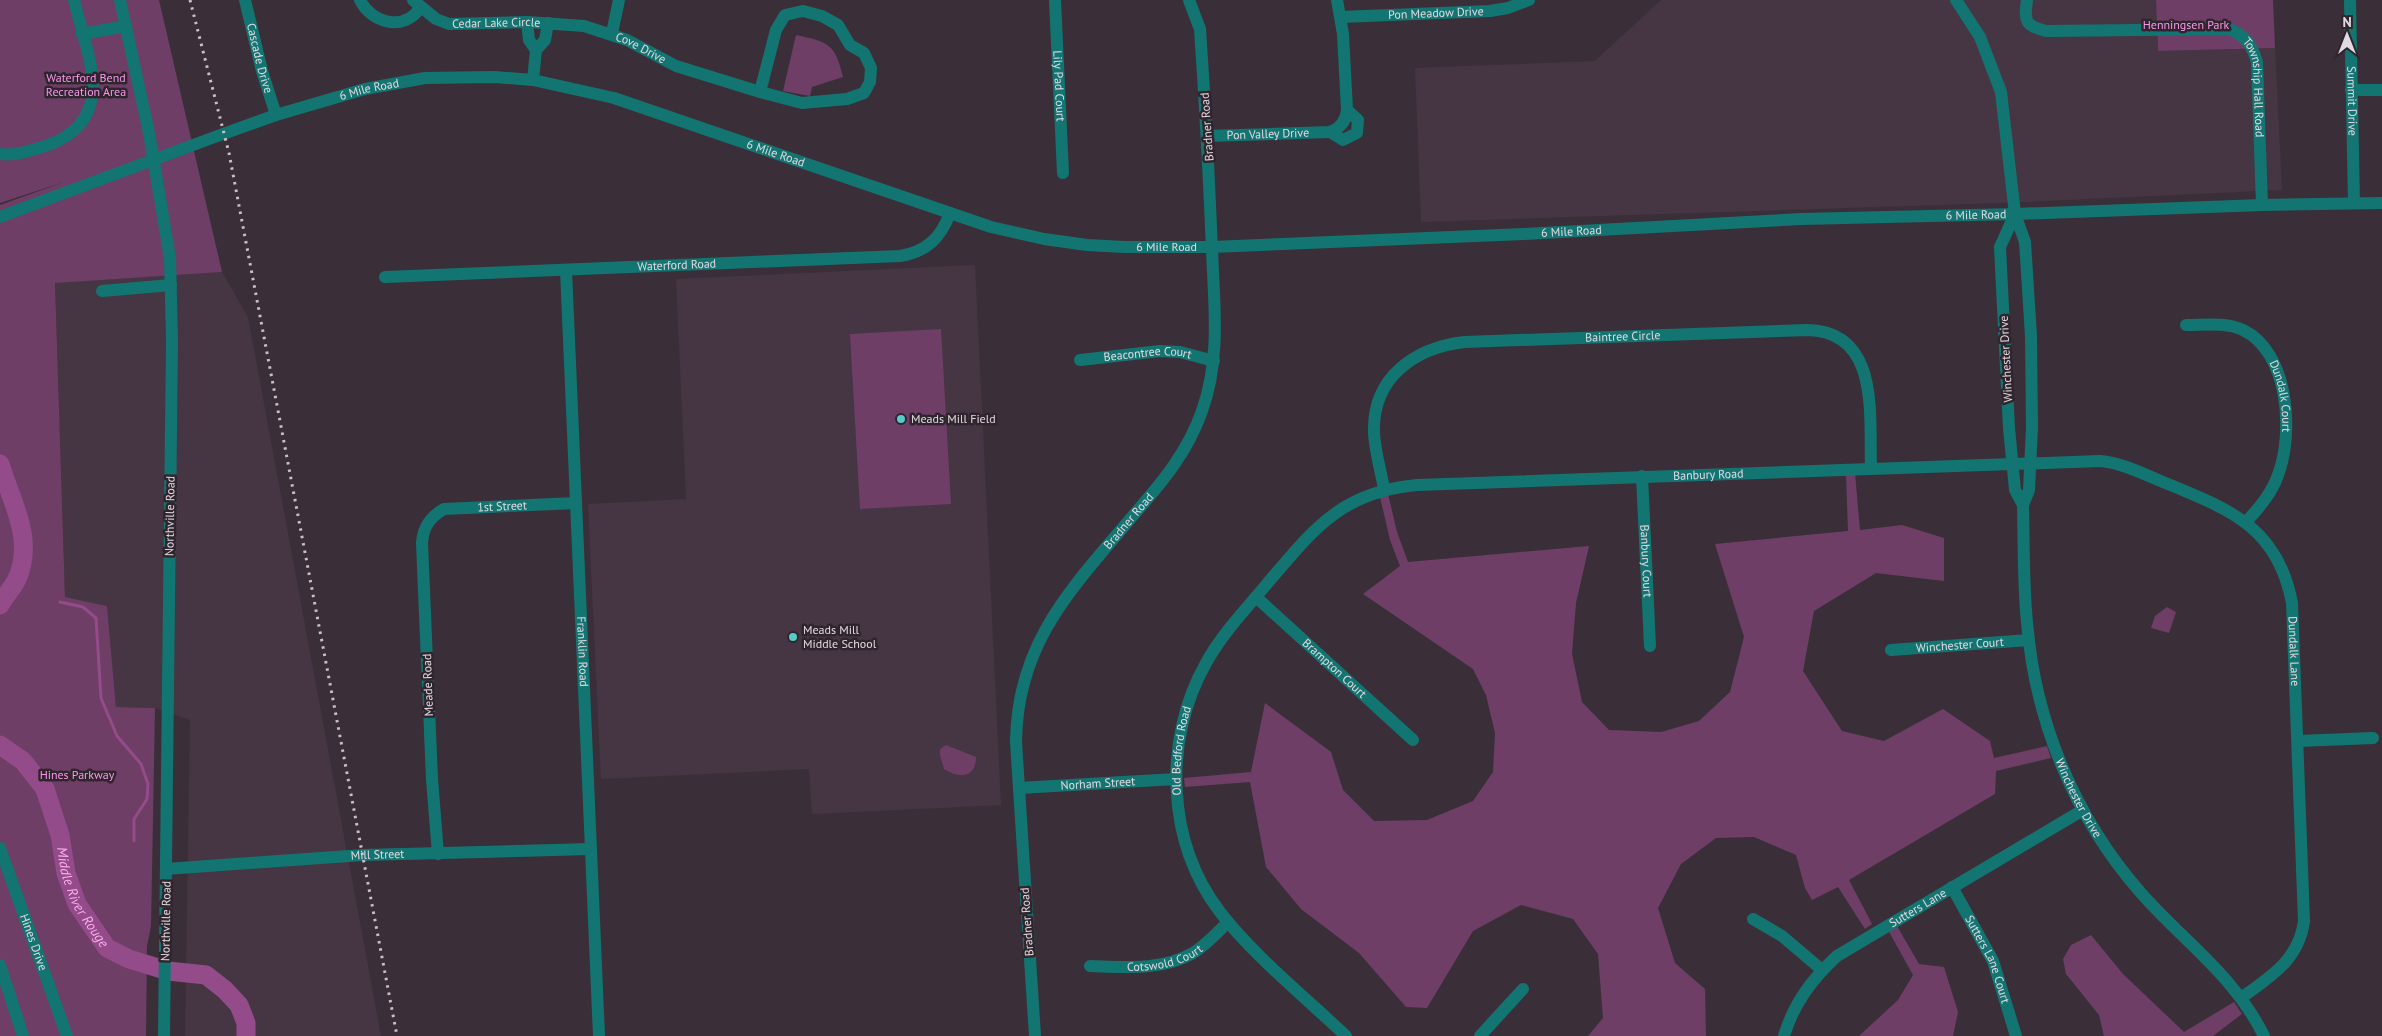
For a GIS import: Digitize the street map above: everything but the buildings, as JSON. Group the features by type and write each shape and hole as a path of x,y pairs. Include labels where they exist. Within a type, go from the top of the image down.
{"street":[{"path":"0,154 9,155 33,150 60,141 81,124 93,99 94,74 74,0"},
{"name":"Northville Road","path":"120,0 153,160 170,258 172,341 164,1036"},
{"name":"Cascade Drive","path":"245,0 262,71 276,115"},
{"name":"Cedar Lake Circle","path":"360,0 365,10 379,20 400,22 409,19 416,4 436,19 449,24 548,23"},
{"path":"612,33 619,0"},
{"name":"Lily Pad Court","path":"1055,0 1063,173"},
{"name":"Bradner Road","path":"1035,1036 1016,742 1018,711 1024,677 1037,643 1060,604 1161,484 1180,458 1202,412 1214,361 1216,325 1212,247 1213,221 1200,28 1190,0"},
{"name":"Pon Valley Drive","path":"1207,136 1330,132 1343,140 1357,133 1358,120 1347,110 1341,17 1337,0"},
{"name":"Pon Meadow Drive","path":"1341,17 1490,12 1529,0"},
{"name":"Township Hall Road","path":"2027,0 2025,16 2027,22 2035,28 2046,31 2230,29 2242,35 2253,47 2257,62 2262,205"},
{"name":"Summit Drive","path":"2350,0 2354,203"},
{"name":"Winchester Drive","path":"1963,3 1987,52 2001,92 2015,214 2025,242 2031,336 2031,463 2030,490 2023,505"},
{"name":"Cove Drive","path":"548,23 584,26 612,33 676,66 760,92 802,103 847,99 864,93 870,82 871,68 864,53 850,45 838,25 822,16 803,11 785,15 776,30 760,92"},
{"path":"527,22 529,40 536,50"},
{"path":"533,80 536,50 545,40 548,23"},
{"path":"82,34 126,26"},
{"name":"6 Mile Road","path":"0,217 276,115 365,89 417,79 460,77 533,80 614,98 950,213 1017,234 1087,245 1212,247 1524,234 1801,219 2382,203"},
{"path":"2351,90 2382,90"},
{"path":"1330,132 1343,123 1347,110"},
{"name":"Waterford Road","path":"385,277 900,256 917,252 930,244 941,233 950,213"},
{"name":"Winchester Drive","path":"2015,214 2000,248 2013,463 2015,490 2023,505 2029,640 2036,686 2048,730 2064,771 2083,810 2131,881 2162,915 2210,960 2241,998 2264,1036"},
{"name":"Franklin Road","path":"566,270 600,1036"},
{"path":"102,291 171,285"},
{"name":"Dundalk Court","path":"2186,325 2231,326 2243,330 2264,346 2280,376 2284,392 2286,438 2282,464 2270,493 2246,522"},
{"name":"Baintree Circle","path":"1384,490 1374,432 1376,412 1384,391 1397,372 1414,357 1438,347 1464,342 1807,330 1824,331 1837,336 1850,346 1865,371 1868,389 1871,468"},
{"name":"Beacontree Court","path":"1080,360 1160,350 1180,352 1214,361"},
{"name":"Dundalk Lane","path":"2031,463 2100,461 2120,464 2219,505 2246,522 2262,538 2275,556 2290,592 2293,615 2298,741 2303,930 2296,949 2286,964 2241,998"},
{"name":"Banbury Road","path":"1384,490 1417,484 2031,463"},
{"name":"Banbury Court","path":"1642,476 1650,646"},
{"name":"Old Bedford Road","path":"1346,1036 1228,922 1207,894 1189,856 1180,819 1176,779 1180,731 1197,681 1223,636 1323,521 1354,501 1384,490"},
{"name":"1st Street","path":"432,518 444,509 456,507 576,503"},
{"name":"Meade Road","path":"432,518 424,530 422,543 432,779 438,854"},
{"name":"Brampton Court","path":"1256,597 1413,740"},
{"name":"Winchester Court","path":"1891,650 2029,640"},
{"path":"2298,741 2373,738"},
{"name":"Norham Street","path":"1019,788 1176,779"},
{"name":"Sutters Lane","path":"1784,1036 1798,1000 1822,970 1852,945 2083,810"},
{"name":"Hines Drive","path":"0,848 67,1036"},
{"name":"Mill Street","path":"166,869 362,855 591,849"},
{"name":"Sutters Lane Court","path":"1952,887 1992,962 2016,1036"},
{"path":"1753,919 1782,936 1822,970"},
{"name":"Cotswold Court","path":"1090,966 1139,967 1176,960 1204,945 1228,922"},
{"path":"0,966 23,1036"},
{"path":"1480,1036 1523,989"}],"shaded area":[{"path":"1661,0 2156,0 2158,51 2275,48 2282,190 1999,203 1421,222 1415,68 1595,61"},
{"name":"Meads Mill Middle School","path":"975,265 1001,805 812,814 809,769 601,779 588,504 686,499 676,279"},
{"path":"222,272 248,317 381,1036 185,1036 190,720 155,708 116,707 107,606 65,597 55,282"}],"green space":[{"name":"Hines Parkway","path":"0,0 159,0 222,272 55,283 65,597 107,606 116,707 155,708 151,926 147,946 146,1036 0,1036 0,205 64,182 0,203"},
{"name":"Henningsen Park","path":"2156,0 2273,0 2275,48 2158,51"},
{"path":"796,35 823,42 828,46 837,57 843,77 812,87 810,96 783,91"},
{"name":"Meads Mill Field","path":"941,329 951,504 860,509 850,334"},
{"path":"1855,473 1860,530 1902,525 1944,538 1944,581 1876,573 1814,611 1803,671 1842,731 1884,741 1943,709 1990,741 1994,758 2047,746 2051,758 1996,771 1995,794 1849,880 1872,924 1865,929 1838,887 1812,900 1805,888 1796,855 1754,837 1716,838 1681,864 1658,908 1675,963 1705,989 1706,1036 1588,1036 1603,1018 1598,954 1573,919 1521,905 1473,931 1427,1008 1406,1007 1359,953 1301,909 1266,867 1250,782 1185,787 1184,778 1251,772 1265,703 1331,752 1343,790 1374,821 1427,820 1473,801 1493,772 1495,733 1486,695 1473,669 1363,594 1400,566 1390,540 1380,497 1388,494 1397,532 1408,562 1589,546 1576,603 1572,654 1582,702 1609,730 1661,732 1699,721 1730,692 1744,637 1715,544 1848,531 1846,474"},
{"path":"2167,607 2176,612 2169,633 2151,628 2155,616"},
{"path":"946,745 976,757 975,764 970,773 961,775 944,769 940,749"},
{"path":"1897,926 1919,964 1944,967 1958,1012 1953,1036 1859,1036 1898,1000 1913,975 1888,930"},
{"path":"2091,935 2123,974 2184,1032 2234,1002 2242,1014 2213,1036 2104,1036 2099,1015 2066,974 2063,959 2071,945"}],"waterway":[{"name":"Middle River Rouge","path":"0,464 19,520 23,549 22,564 17,579 0,605"},
{"path":"60,602 83,607 96,618 101,698 117,736 141,764 148,784 147,799 134,819 134,841"},
{"name":"Middle River Rouge","path":"0,745 23,761 45,789 60,835 66,873 77,904 107,948 129,959 168,971 206,975 225,990 239,1005 246,1023 246,1036"}],"railway":[{"path":"190,0 229,153 397,1036"}],"place":[{"name":"Meads Mill Field","path":"901,419"},
{"name":"Meads Mill Middle School","path":"793,637"}],"park label":[{"name":"Waterford Bend Recreation Area","path":"86,85"}]}
